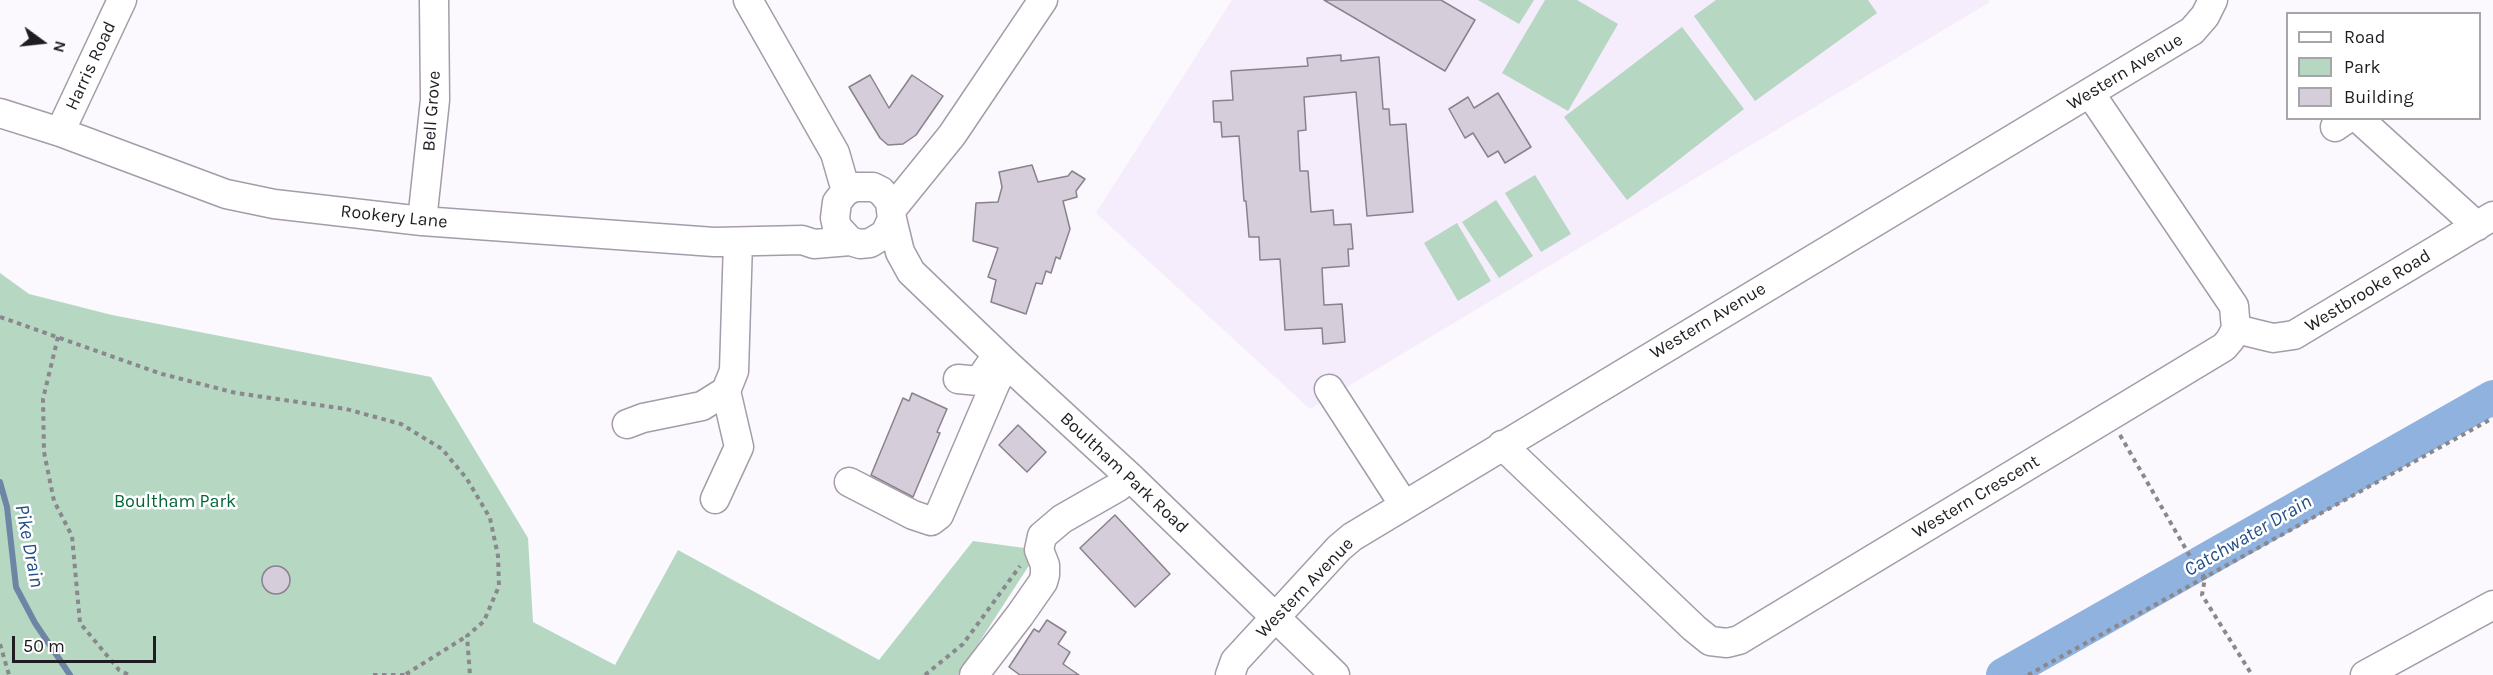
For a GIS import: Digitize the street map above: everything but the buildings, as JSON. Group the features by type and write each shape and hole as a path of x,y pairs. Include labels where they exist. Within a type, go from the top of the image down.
{"street":[{"name":"Harris Road","path":"60,132 122,0"},
{"name":"Bell Grove","path":"422,221 435,100 434,0"},
{"path":"748,0 835,153 870,201 911,272"},
{"path":"802,240 927,167 1001,81 1043,0"},
{"name":"Western Avenue","path":"1230,675 1235,661 1339,548 1352,537 2192,31 2205,16 2213,0"},
{"path":"2090,93 2234,306 2236,328"},
{"name":"Rookery Lane","path":"0,113 60,132 226,194 274,204 422,221 738,242 802,240 814,244 860,242"},
{"path":"2347,122 2485,221"},
{"path":"870,201 837,227 891,262 911,272"},
{"path":"860,242 885,234 870,201"},
{"name":"Westbrooke Road","path":"2236,328 2273,338 2294,335 2485,221"},
{"path":"715,499 739,447 726,391 734,371 738,242"},
{"name":"Boultham Park Road","path":"911,272 1002,360 1130,477 1335,675"},
{"name":"Western Crescent","path":"1502,445 1694,628 1710,640 1727,644 1739,640 2224,346 2236,328"},
{"path":"958,379 979,381 1002,360"},
{"path":"849,482 913,515 931,521 939,515 996,382 1002,360"},
{"path":"1329,389 1404,505"},
{"path":"627,424 643,418 702,406 726,391"},
{"path":"974,675 1043,582 1045,565 1039,550 1042,536 1049,529 1118,487 1130,477"},
{"path":"2365,675 2493,605"}],"path":[{"path":"0,317 162,374 236,393 346,409 401,424 442,449 467,479 490,518 498,556 499,586 484,621 466,636 408,674 374,675"},
{"path":"59,337 42,399 44,452 54,501 72,536 80,623 119,670 129,675"},
{"path":"2110,416 2191,558 2205,578 2202,595 2252,675"},
{"path":"2028,675 2493,418"},
{"path":"925,675 963,644 1016,570 1039,550"},
{"path":"466,636 470,675"},
{"path":"0,644 9,675"}],"shaded area":[{"path":"1232,0 1987,0 1990,2 1310,409 1096,213"}],"green space":[{"path":"1478,0 1534,0 1519,24"},
{"path":"1545,0 1577,0 1618,24 1568,111 1502,73"},
{"path":"1716,0 1868,0 1877,13 1755,101 1694,16"},
{"path":"1682,27 1744,109 1627,200 1564,117"},
{"path":"1535,175 1571,234 1541,252 1505,193"},
{"path":"1496,200 1533,256 1499,278 1462,222"},
{"path":"1457,223 1491,281 1458,301 1424,243"},
{"name":"Boultham Park","path":"0,273 29,294 112,315 431,377 528,538 533,622 615,665 678,550 879,660 973,541 1039,550 958,675 0,675"}],"waterway":[{"name":"Catchwater Drain","path":"2003,675 2493,397"},
{"name":"Pike Drain","path":"0,482 7,507 16,587 35,623 70,675"}]}
